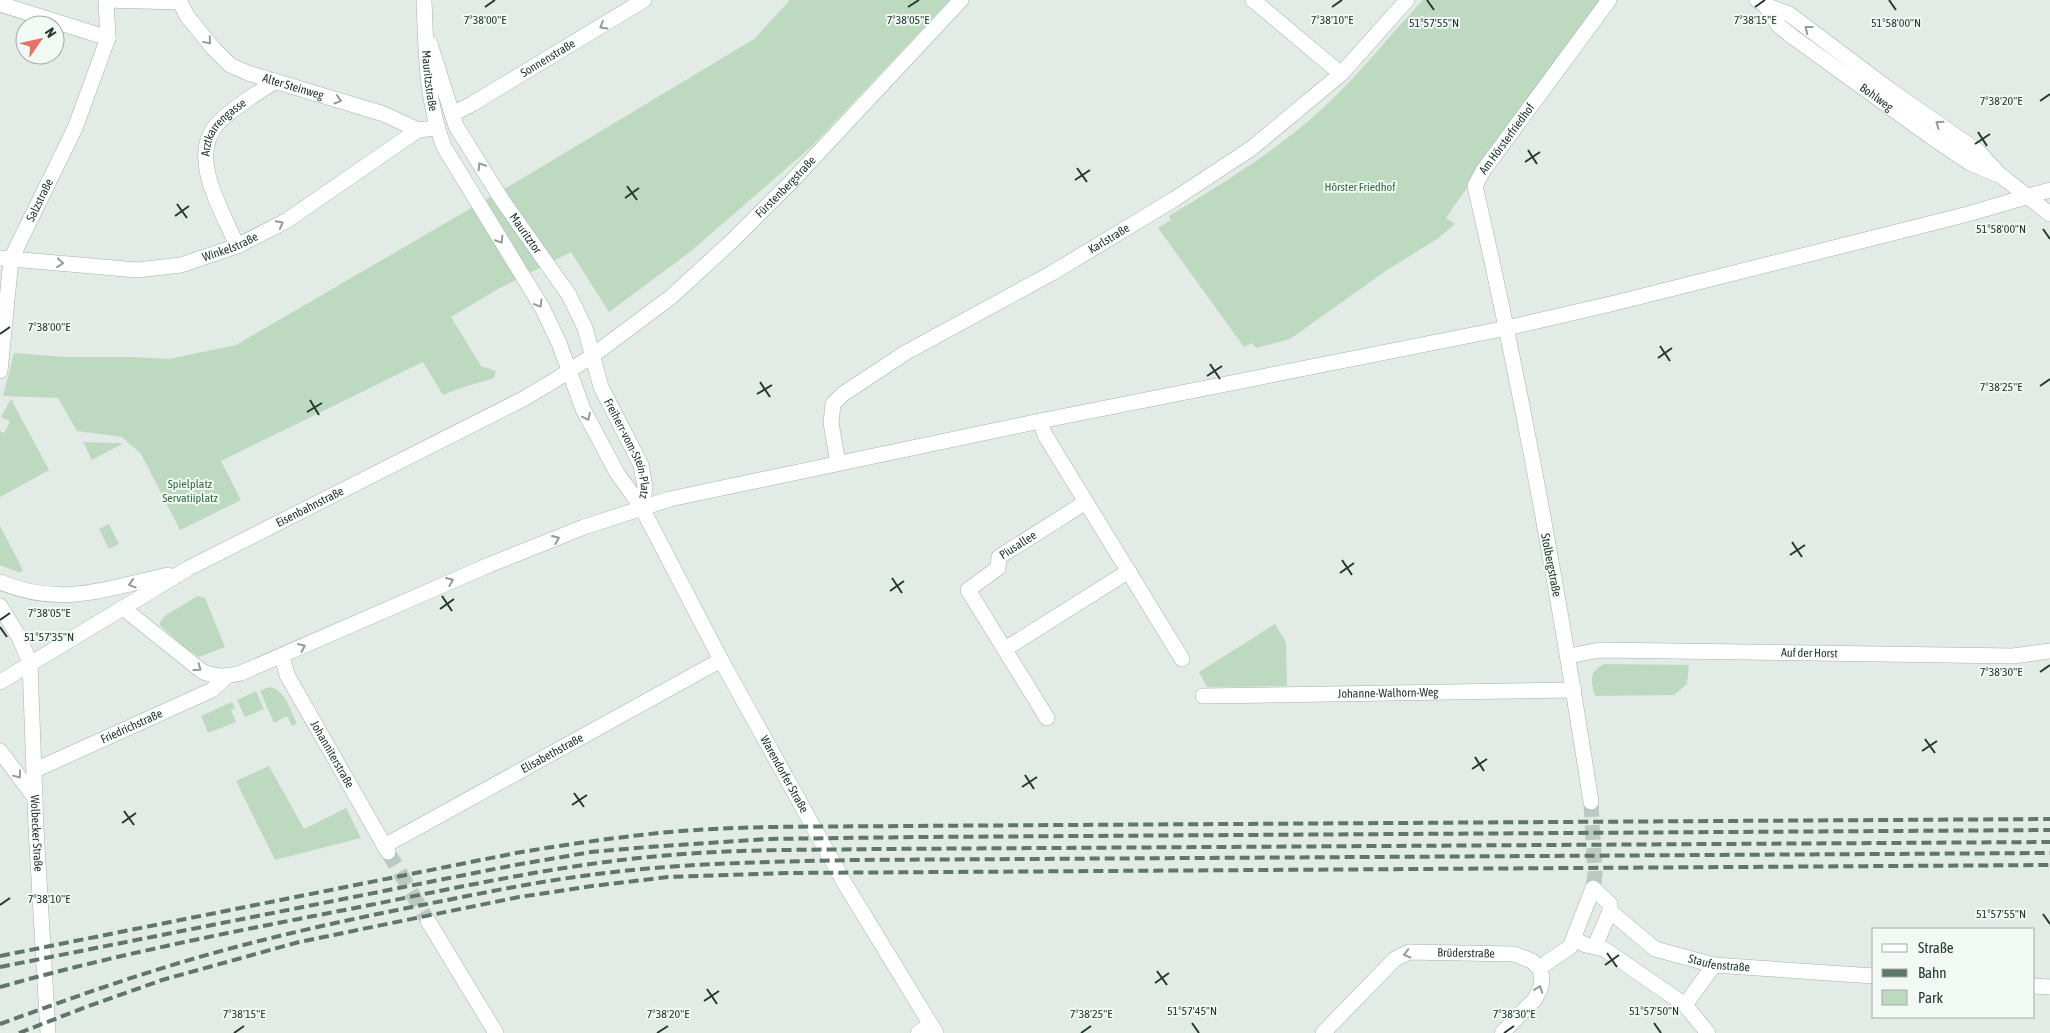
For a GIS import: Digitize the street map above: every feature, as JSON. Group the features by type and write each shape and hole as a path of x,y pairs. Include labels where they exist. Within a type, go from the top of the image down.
{"street":[{"name":"Salzstraße","path":"0,371 5,258 75,128 108,38 106,0 179,1"},
{"name":"Mauritzstraße","path":"424,0 427,35 426,66 436,128"},
{"name":"Sonnenstraße","path":"452,114 481,99 644,0"},
{"name":"Fürstenbergstraße","path":"592,356 671,297 733,240 791,182 961,0"},
{"path":"1253,0 1341,74"},
{"name":"Karlstraße","path":"838,463 831,423 833,404 843,394 905,353 1052,273 1252,148 1341,74 1407,0"},
{"name":"Am Hörsterfriedhof","path":"1507,328 1475,186 1483,171 1609,0"},
{"name":"Alter Steinweg","path":"179,1 187,16 230,64 248,73 384,114 418,130"},
{"name":"Bohlweg","path":"1761,3 1779,26 1934,139 1970,163 2000,176 2050,214"},
{"path":"0,4 108,38"},
{"name":"Mauritzstraße","path":"427,35 452,114"},
{"path":"89,44 108,38"},
{"name":"Arztkarrengasse","path":"237,246 209,181 205,154 210,133 220,121 275,81"},
{"name":"Mauritztor","path":"452,114 456,126 497,192 569,295 585,328 592,356"},
{"name":"Mauritztor","path":"436,128 453,164 552,325 568,371"},
{"path":"418,130 436,128"},
{"name":"Winkelstraße","path":"5,258 137,270 181,265 237,246 286,221 418,130"},
{"path":"2027,197 2050,190"},
{"name":"Friedrichstraße","path":"123,608 203,672 226,677 241,673 282,656 489,565 584,527 670,499 1040,421 1507,328 1776,263 2027,197"},
{"name":"Stolbergstraße","path":"1507,328 1569,656 1592,802"},
{"name":"Eisenbahnstraße","path":"0,682 179,573 523,399 592,356"},
{"name":"Freiherr-vom-Stein-Platz","path":"592,356 601,387 641,466 645,487 642,508"},
{"name":"Freiherr-vom-Stein-Platz","path":"568,371 583,409 603,448 617,473 642,508"},
{"path":"1040,421 1045,435 1182,659"},
{"name":"Piusallee","path":"1047,718 968,590 998,568 999,557 1086,502"},
{"name":"Warendorfer Straße","path":"642,508 721,660 928,1030"},
{"path":"1005,649 1129,571"},
{"path":"0,582 42,594 66,596 104,591 179,573"},
{"path":"0,606 19,637 30,663"},
{"name":"Auf der Horst","path":"1569,656 1600,650 2013,656 2050,651"},
{"name":"Johanniterstraße","path":"282,656 287,675 386,849"},
{"name":"Elisabethstraße","path":"386,849 721,660"},
{"name":"Wolbecker Straße","path":"30,663 35,798 48,1033"},
{"name":"Friedrichstraße","path":"35,770 212,690 226,677"},
{"name":"Johanne-Walhorn-Weg","path":"1203,696 1574,690"},
{"path":"0,751 35,798"},
{"name":"Staufenstraße","path":"1574,939 1593,888 1610,904 1610,911 1655,949 1716,965 1872,976"},
{"path":"1595,946 1610,911"},
{"path":"428,921 496,1033"},
{"path":"1502,1033 1535,999 1541,987 1542,977 1539,968 1570,947 1574,939 1586,945 1604,949 1686,1006 1708,1033"},
{"name":"Brüderstraße","path":"1323,1033 1402,954 1409,952 1514,954 1532,961 1539,968"},
{"path":"1686,1006 1716,965"},
{"path":"2035,986 2050,987"}],"green space":[{"name":"Spielplatz Servatiiplatz","path":"790,0 950,0 811,147 690,252 609,312 571,252 498,289 451,317 481,366 496,371 494,378 443,395 423,362 221,461 241,500 180,530 141,454 122,437 77,431 58,398 3,396 14,353 65,357 169,359 236,345 528,175 754,39"},
{"name":"Hörster Friedhof","path":"1423,0 1605,0 1454,206 1446,218 1455,224 1437,239 1387,270 1290,339 1256,348 1252,343 1244,347 1158,228 1171,220 1169,216 1248,166 1286,139 1322,109"},
{"path":"11,399 49,470 0,497 0,431 4,433 10,421 1,417"},
{"path":"83,442 120,443 122,444 92,460"},
{"path":"109,524 119,544 109,549 99,529"},
{"path":"0,526 23,570 20,573 0,565"},
{"path":"198,596 205,598 225,647 199,657 184,647 160,625 160,622 166,615"},
{"path":"1275,624 1286,642 1287,686 1207,687 1199,672"},
{"path":"1604,664 1689,665 1687,684 1674,695 1595,696 1592,677 1595,671"},
{"path":"269,687 275,689 283,696 297,723 292,726 287,716 274,723 260,691"},
{"path":"256,691 264,709 245,717 237,700"},
{"path":"232,702 235,708 231,710 236,722 208,733 201,716"},
{"path":"269,766 304,829 346,808 361,838 275,860 236,781"}],"tunnel":[{"path":"1591,802 1595,875 1593,888"},
{"path":"388,852 428,921"}],"railway":[{"path":"0,956 516,853 605,839 689,830 810,827 2050,819"},
{"path":"0,967 515,865 591,852 648,847 768,839 918,837 2050,830"},
{"path":"0,987 88,964 177,944 469,885 583,865 715,852 880,849 2050,842"},
{"path":"0,1024 145,974 229,949 293,933 390,911 527,885 590,875 655,868 853,860 2050,853"},
{"path":"19,1033 162,980 299,942 519,897 668,877 787,873 2050,865"}]}
